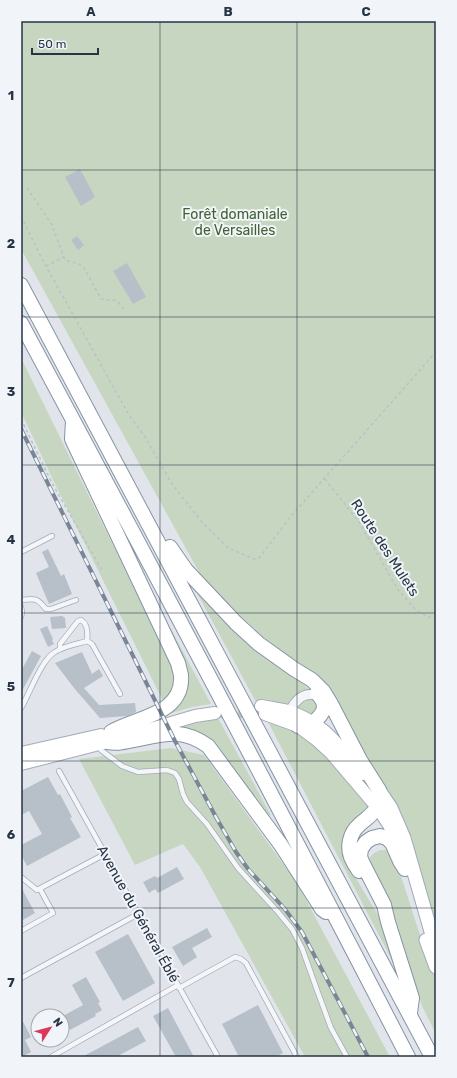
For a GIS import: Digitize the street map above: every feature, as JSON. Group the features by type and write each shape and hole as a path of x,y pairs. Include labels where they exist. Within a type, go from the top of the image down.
{"highway":[{"path":"21,285 432,1057"},
{"path":"21,323 338,921 408,1057"},
{"path":"74,421 72,439 178,663 181,676 180,688 170,704 155,714 120,727 105,739 115,743 156,735 185,734 208,746 281,845 322,909 338,921"},
{"path":"155,535 169,547 186,570 236,623 259,644 312,680 323,691 360,760 379,790"},
{"path":"294,669 324,702 324,710 314,723 310,725 298,726"},
{"path":"377,807 374,812 358,826 351,835 349,846 351,857 378,908 388,922"},
{"path":"405,869 392,843 387,838 380,836 372,838 366,842 361,849 360,857 384,905 412,998 410,1015"}],"main road":[{"path":"22,754 105,739 192,710 213,709"},
{"path":"436,949 404,838 391,808 379,790 339,745 314,723 290,711 263,710 298,726 318,741 332,753 377,807 389,825 405,869 432,959 436,967"},
{"path":"22,754 105,739"},
{"path":"377,807 379,802 379,790"}],"street":[{"path":"290,711 294,704 302,697 312,694 319,696"}],"lane":[{"path":"21,552 52,536"},
{"path":"21,600 35,599 40,601 46,609 51,609 76,600"},
{"path":"21,607 21,617"},
{"path":"60,649 60,644 78,621 81,620 86,625 88,636 87,641"},
{"path":"21,708 44,662 53,653 60,649 87,641 92,644 120,694"},
{"path":"105,739 101,750 122,766 138,772 168,770 175,773 179,779 187,802 207,824 238,868 292,929 302,948 331,1028 347,1057"},
{"name":"Avenue du Général Éblé","path":"59,771 218,1057"},
{"path":"21,877 37,890 105,854"},
{"path":"21,931 54,913 40,889"},
{"path":"21,978 138,914"},
{"path":"51,1057 234,957 241,959 246,963 297,1057"}],"path":[{"path":"27,188 52,225 65,260 79,264 84,268 100,299 115,300 126,312"},
{"path":"21,216 46,266 130,415 155,452 169,479 201,521 228,548 254,559 259,558 291,516 436,352"},
{"path":"46,266 64,257"},
{"path":"21,419 52,483 102,570"},
{"name":"Route des Mulets","path":"325,479 359,522 398,590 414,609 426,616 436,619"}],"green space":[{"name":"Forêt domaniale de Versailles","path":"21,21 436,21 436,920 392,797 360,748 321,680 267,640 206,585 21,249"},
{"path":"21,358 173,667 175,683 164,703 54,482 21,412"},
{"path":"198,591 276,665 296,678 311,691 289,706 256,702 197,593"},
{"path":"157,603 211,704 192,707 169,714 167,711 184,696 155,604"},
{"path":"311,699 319,702 313,720 296,708 300,704"},
{"path":"218,718 271,815 264,817 218,753 176,728"},
{"path":"267,720 285,726 314,741 374,808 362,820 348,865 384,925 397,970"},
{"path":"171,748 204,755 297,883 390,1057 305,1057 200,867 183,844 135,865 79,759"},
{"path":"380,850 386,850 392,855 399,870 419,932 436,971 436,1034 422,1006 395,917 370,864 370,857"}],"building":[{"path":"80,169 95,197 81,206 65,177"},
{"path":"77,236 84,245 78,250 71,240"},
{"path":"127,263 146,297 133,304 113,271"},
{"path":"48,549 61,576 64,574 72,594 49,604 36,573 49,567 42,552"},
{"path":"62,616 65,618 66,628 52,629 50,617"},
{"path":"47,626 54,644 48,647 40,629"},
{"path":"32,651 41,656 21,693 21,671"},
{"path":"82,652 92,674 99,669 103,676 84,688 99,705 135,703 136,712 127,716 100,718 55,663"},
{"path":"48,777 58,795 60,794 72,817 70,818 81,837 27,866 21,855 21,845 42,834 29,811 21,815 21,791"},
{"path":"177,867 184,879 158,893 155,889 149,893 143,882 155,876 157,878"},
{"path":"21,887 35,913 21,921"},
{"path":"207,928 212,937 192,948 197,957 183,966 172,947"},
{"path":"128,934 155,983 123,1001 95,952"},
{"path":"86,977 100,1002 98,1003 102,1010 95,1014 96,1016 70,1030 70,1012 83,1005 72,985"},
{"path":"258,1005 283,1053 276,1057 239,1057 222,1024"},
{"path":"168,1008 194,1057 176,1057 153,1016"},
{"path":"21,1018 30,1035 30,1038 25,1040 31,1052 22,1057"},
{"path":"138,1027 146,1041 116,1057 82,1057"}],"tunnel":[{"path":"220,712 265,714"}],"railway":[{"path":"21,429 175,741 217,819 236,852 248,869 284,908 302,932 368,1057"}]}
